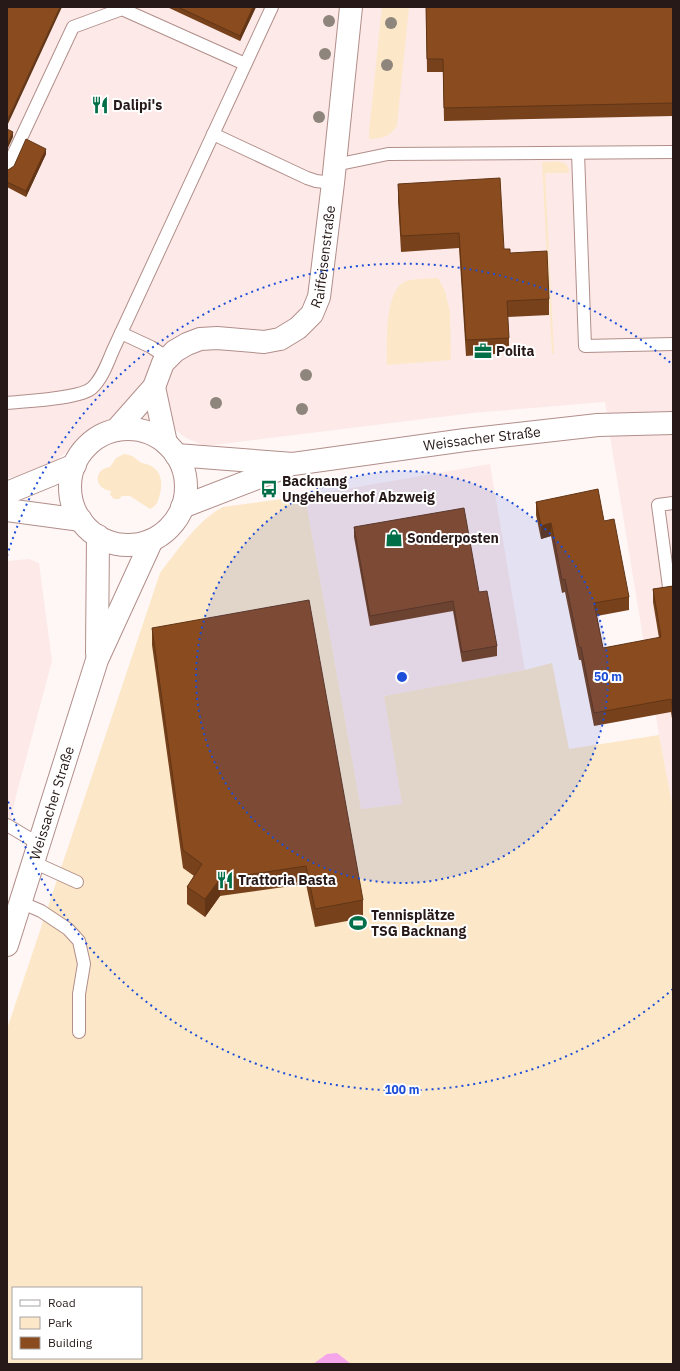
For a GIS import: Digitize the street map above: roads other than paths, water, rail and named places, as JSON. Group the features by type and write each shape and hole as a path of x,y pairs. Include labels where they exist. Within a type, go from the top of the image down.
{"street":[{"name":"Raiffeisenstraße","path":"116,430 154,387 163,362 175,351 200,339 217,338 264,342 280,339 298,328 312,314 319,298 334,174 351,7"},
{"path":"154,387 171,449"},
{"name":"Weissacher Straße","path":"182,507 293,464 465,440 598,425 673,423"},
{"name":"Weissacher Straße","path":"131,429 146,432 171,449 183,469 186,484 185,499 176,520 159,536 152,540 137,544 121,544 105,540 86,526 74,507 70,494 71,480 75,465 80,454 88,445 101,436 116,430 131,429"},
{"name":"Weissacher Straße","path":"171,449 293,464"},
{"path":"7,493 75,465"},
{"path":"7,510 81,520"},
{"name":"Weissacher Straße","path":"97,660 98,536"},
{"name":"Weissacher Straße","path":"7,945 97,660 152,540"}],"lane":[{"path":"7,403 63,397 84,393 91,389 97,382 103,372 272,7"},
{"path":"7,168 73,27 122,9 245,64"},
{"path":"213,134 308,178 334,174 388,154 673,152"},
{"path":"578,153 585,346 673,344"},
{"path":"121,333 151,347 168,358"},
{"path":"673,503 658,506 669,587 673,586"},
{"path":"7,825 36,853 77,882"},
{"path":"20,902 41,911 68,929 79,941 84,964 79,994 79,1032"}],"place":[{"name":"Dalipi's","path":"100,105"},
{"name":"Polita","path":"483,351"},
{"name":"Backnang Ungeheuerhof Abzweig","path":"269,489"},
{"name":"Sonderposten","path":"394,538"},
{"name":"Trattoria Basta","path":"225,880"},
{"name":"Tennisplätze TSG Backnang","path":"358,923"}]}
